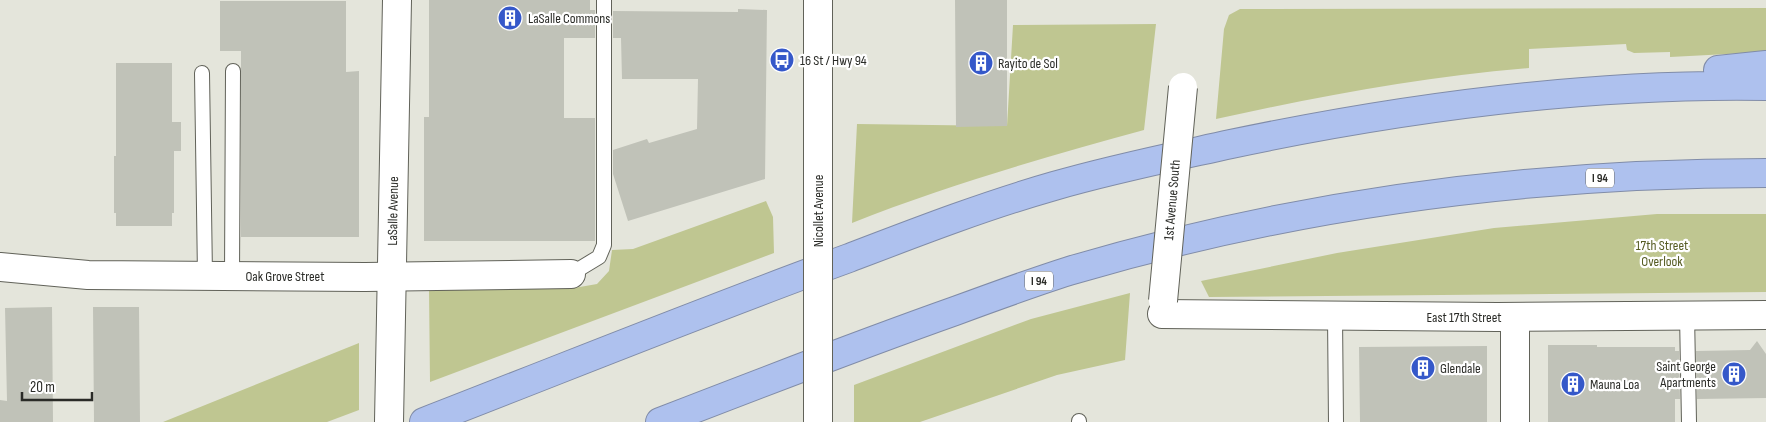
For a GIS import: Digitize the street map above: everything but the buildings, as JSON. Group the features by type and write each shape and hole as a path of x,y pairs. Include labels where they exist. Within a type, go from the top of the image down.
{"highway":[{"path":"424,422 774,285 970,213 1052,186 1132,165 1285,133 1384,115 1733,68 1766,66"},
{"path":"1528,96 1684,85 1766,86"},
{"path":"1684,85 1766,95"},
{"name":"I 94","path":"660,422 879,338 1021,287 1082,267 1185,239 1270,220 1434,195 1532,184 1638,176 1766,173"},
{"path":"1434,195 1669,185 1766,189"}],"street":[{"name":"LaSalle Avenue","path":"389,422 397,0"},
{"name":"Nicollet Avenue","path":"818,0 818,422"},
{"name":"1st Avenue South","path":"1163,308 1183,87"},
{"name":"Oak Grove Street","path":"0,267 88,275 392,276 571,274"},
{"name":"East 17th Street","path":"1163,308 1335,316 1515,317 1766,314"},
{"path":"1515,317 1515,422"}],"lane":[{"path":"571,274 599,257 604,245 604,0"},
{"path":"232,276 233,71"},
{"path":"202,73 205,276"},
{"path":"1687,314 1689,422"},
{"path":"1335,316 1336,422"}],"green space":[{"path":"1766,8 1766,52 1670,57 1670,52 1634,53 1627,50 1626,44 1529,49 1529,68 1372,88 1216,119 1224,29 1229,15 1240,9"},
{"path":"1156,24 1144,130 960,184 852,223 857,124 1007,126 1013,25"},
{"path":"766,201 773,217 774,253 430,382 429,289 574,288 597,284 609,271 612,250 633,249"},
{"name":"17th Street Overlook","path":"1657,214 1766,214 1766,292 1209,297 1201,281 1337,253 1494,228"},
{"path":"1130,293 1125,360 1057,375 920,422 854,422 854,385 1031,319"},
{"path":"359,343 359,410 327,422 163,422"}],"place":[{"name":"LaSalle Commons","path":"510,18"},
{"name":"16 St / Hwy 94","path":"782,60"},
{"name":"Rayito de Sol","path":"981,63"},
{"name":"Glendale","path":"1423,368"},
{"name":"Saint George Apartments","path":"1734,374"},
{"name":"Mauna Loa","path":"1573,384"}]}
